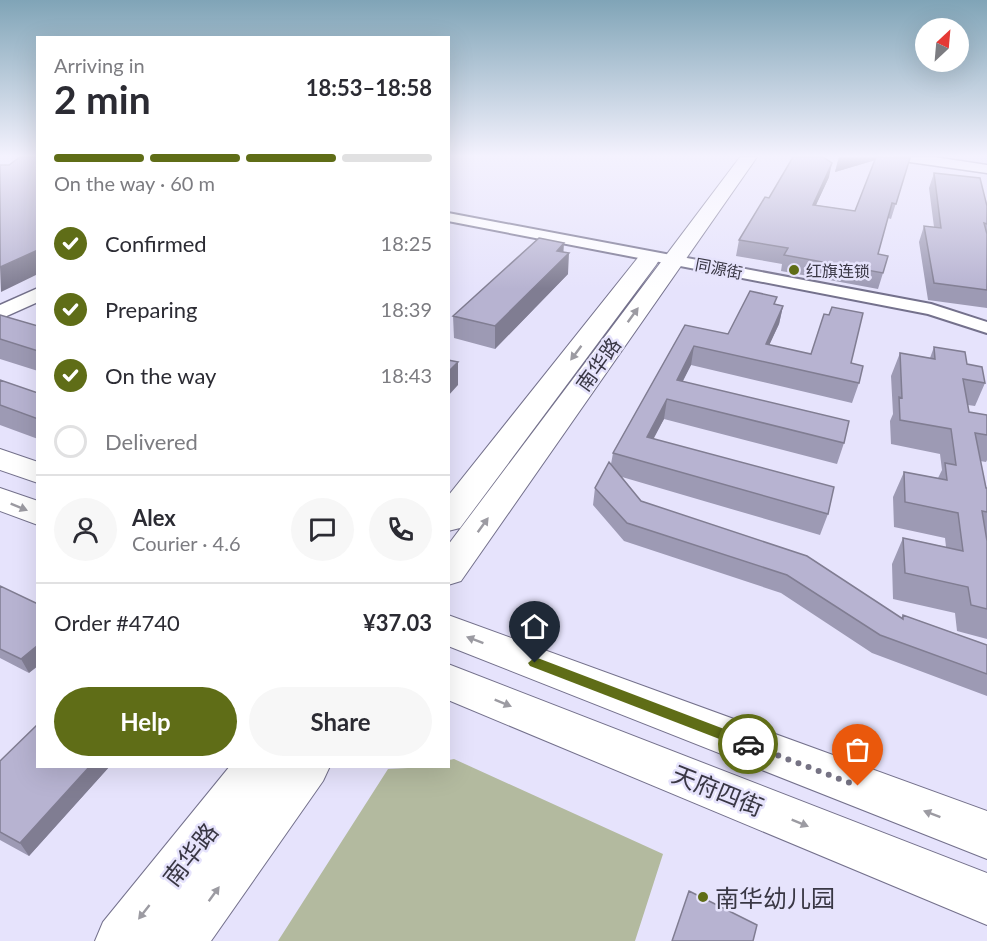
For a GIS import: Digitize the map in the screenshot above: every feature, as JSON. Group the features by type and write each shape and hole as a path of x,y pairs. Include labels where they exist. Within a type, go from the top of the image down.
{"main road":[{"name":"南华路","path":"450,569 699,201"},
{"name":"南华路","path":"450,518 662,257 711,201"},
{"path":"0,459 36,472"},
{"path":"0,499 36,513"},
{"path":"450,631 987,835"},
{"name":"天府四街","path":"450,682 987,899"},
{"name":"南华路","path":"122,941 256,768"},
{"name":"南华路","path":"179,941 306,768"}],"street":[{"name":"同源街","path":"450,217 931,309 987,328"},
{"path":"0,313 36,295"}],"green space":[{"path":"454,759 663,854 635,941 278,941 388,769 450,768 450,760"}],"building":[{"path":"0,201 36,201 36,251 0,267"},
{"path":"763,201 815,201 813,205 855,211 859,201 897,201 896,204 892,203 878,254 888,256 883,273 784,255 788,248 739,240"},
{"path":"938,201 986,201 987,224 984,223 987,234 987,290 934,283 924,226 941,228"},
{"path":"539,238 564,243 557,251 569,253 495,326 453,316"},
{"path":"750,291 777,297 774,304 783,306 766,344 811,354 824,314 829,315 832,307 863,313 851,363 863,366 859,383 694,346 677,380 849,421 844,443 667,399 647,437 834,487 828,514 613,453 685,325 728,334"},
{"path":"0,315 36,325 36,350 0,339"},
{"path":"934,347 965,352 967,364 982,367 985,383 963,379 969,412 987,415 987,435 975,433 987,488 987,512 982,511 987,541 987,609 971,605 968,587 905,573 903,538 963,551 958,513 905,502 904,472 947,480 945,463 956,465 951,429 900,420 899,397 902,398 900,353 935,359"},
{"path":"450,360 458,362 450,370"},
{"path":"0,380 36,392 36,418 0,405"},
{"path":"609,462 641,501 807,556 903,619 903,615 987,645 987,674 880,635 787,575 627,523 595,488"},
{"path":"0,586 36,603 36,647 21,659 0,649"},
{"path":"36,726 36,768 88,768 20,843 0,832 0,761"},
{"path":"689,891 757,925 753,941 672,941"}],"way so far":[{"path":"748,744 858,786"}],"place":[{"name":"红旗连锁","path":"794,270"},
{"name":"南华幼儿园","path":"703,897"}],"route":[{"path":"535,663 748,744"}]}
